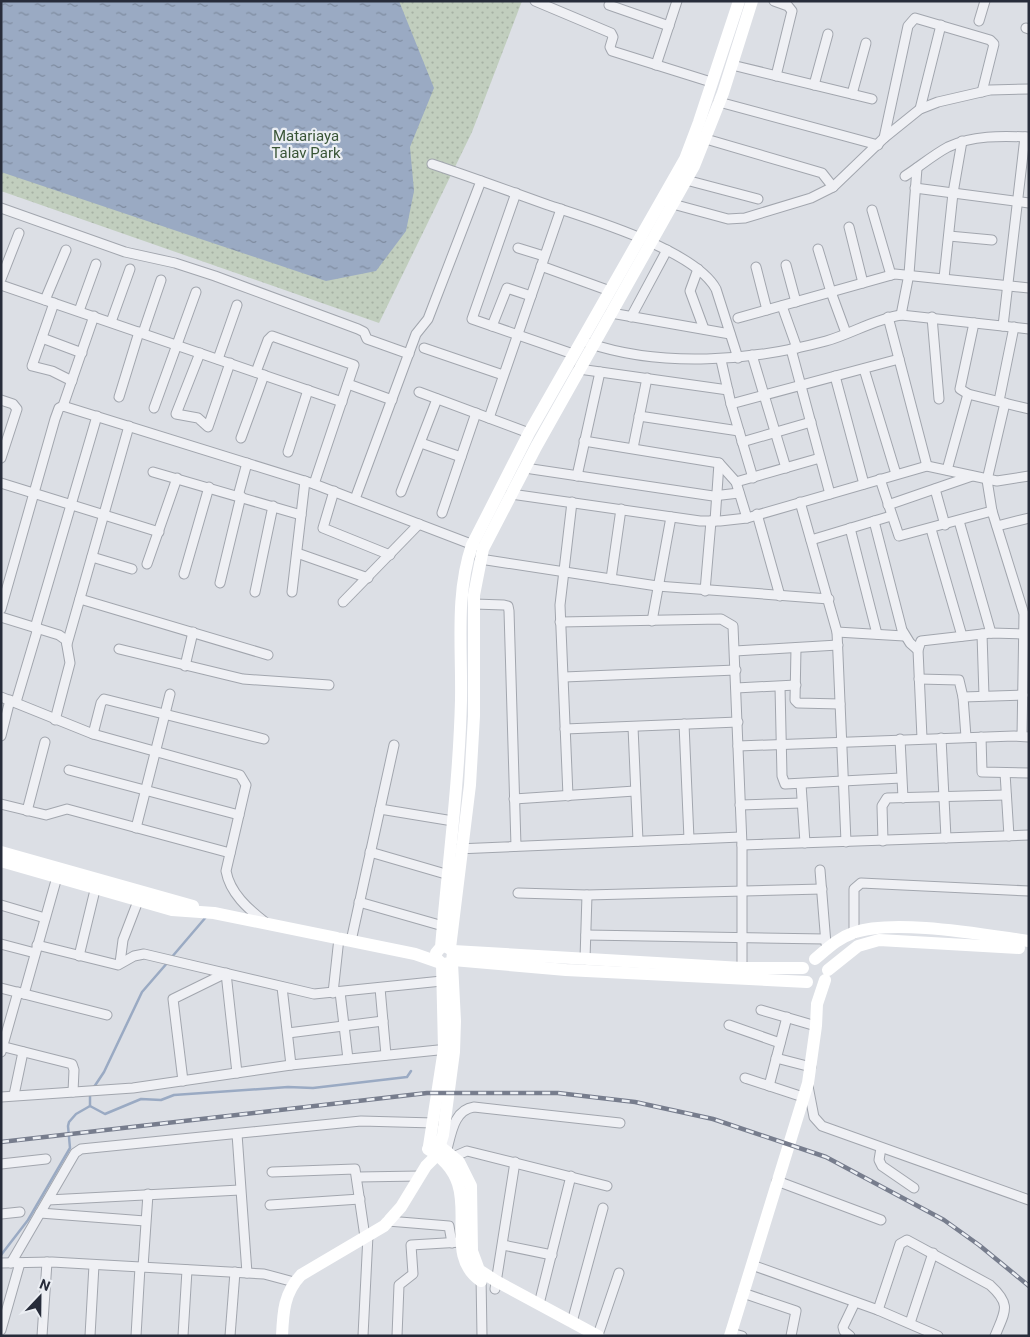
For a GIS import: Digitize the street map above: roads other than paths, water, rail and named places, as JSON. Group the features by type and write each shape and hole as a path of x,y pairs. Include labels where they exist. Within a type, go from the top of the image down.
{"main road":[{"path":"667,202 686,180 700,137 711,82 739,1"},
{"path":"582,1336 481,1276 472,1274 465,1263 457,1242 460,1187 440,1151 434,1123 455,1021 443,926 449,875 457,849 453,821 461,698 461,589 529,433 573,354 587,342 611,313 646,240 667,202 685,158 700,137 719,102 752,1"},
{"path":"282,1336 286,1296 294,1282 301,1275 367,1236 388,1221 401,1208 423,1171 440,1151 449,1049 442,981 474,716 474,604 478,551 579,369 587,342 610,290 646,240"},
{"path":"1,852 214,913"},
{"path":"1,862 57,877 95,890 172,910 214,913 266,922 415,954 585,959 742,968 803,968"},
{"path":"817,1004 809,984 803,976 803,968 808,962 815,959 826,945 854,932 891,927 959,931 1029,941"},
{"path":"446,955 566,970 819,985 826,975 858,946 879,940 947,942 1029,949"},
{"path":"734,1335 743,1293 808,1083 817,1004 826,975 823,962 815,959"},
{"path":"440,1151 471,1186 472,1251 481,1276"},
{"path":"496,1285 539,1304 598,1336"}],"street":[{"path":"535,1 545,3 611,33 613,37 610,47 612,51 711,82"},
{"path":"656,65 678,1"},
{"path":"774,1 788,6 792,11 776,76"},
{"path":"979,21 985,1"},
{"path":"609,5 669,26"},
{"path":"881,141 910,21 915,18 990,40 994,44 982,92"},
{"path":"920,109 941,25"},
{"path":"814,85 828,34"},
{"path":"852,94 866,43"},
{"path":"732,65 872,99"},
{"path":"667,202 728,219 745,218 811,198 832,187 881,141 920,109 938,102 982,92 1029,88"},
{"path":"719,102 881,141"},
{"path":"700,137 822,173 832,187"},
{"path":"905,176 947,147 962,141 980,138 1027,137 1003,326"},
{"path":"944,278 962,141"},
{"path":"432,164 646,240 698,269 712,281 716,289 738,358"},
{"path":"901,315 909,274 917,168"},
{"path":"686,180 758,199"},
{"path":"355,499 416,334 428,319 482,181"},
{"path":"916,188 1029,203"},
{"path":"516,193 472,317 473,320 573,354"},
{"path":"1,208 118,250 175,263 215,276 358,329 364,332 368,340 409,354"},
{"path":"489,418 561,209"},
{"path":"872,210 890,275"},
{"path":"849,227 863,283"},
{"path":"19,234 2,285 342,402"},
{"path":"949,236 992,240"},
{"path":"518,248 544,256"},
{"path":"818,249 846,333"},
{"path":"66,250 50,301 42,338 32,366 52,371 72,381"},
{"path":"631,317 667,250"},
{"path":"79,311 96,264"},
{"path":"541,266 610,290"},
{"path":"786,266 796,302"},
{"path":"756,267 767,310"},
{"path":"111,322 130,269"},
{"path":"698,269 690,291 704,329"},
{"path":"738,318 890,275 909,274 1029,288"},
{"path":"119,397 161,280"},
{"path":"492,326 507,288 531,296"},
{"path":"154,408 196,292"},
{"path":"218,359 237,305"},
{"path":"782,306 830,494"},
{"path":"611,313 730,334"},
{"path":"587,342 654,355 721,360 794,349 846,333 888,317 901,315 1029,329"},
{"path":"1,609 55,419 59,408 63,406 94,316"},
{"path":"888,317 927,466"},
{"path":"932,317 939,399"},
{"path":"974,323 959,385 962,392 1029,409"},
{"path":"738,746 922,738 1025,737 1026,647 1024,634 1026,622 992,511 987,480 1014,328"},
{"path":"241,438 268,340 272,336 352,363 354,368 310,483 302,514 292,592"},
{"path":"42,338 82,353"},
{"path":"424,348 503,375"},
{"path":"200,353 176,414 198,418 208,426 230,363"},
{"path":"752,355 786,468"},
{"path":"731,404 900,359"},
{"path":"721,360 731,404 753,478"},
{"path":"579,369 728,390"},
{"path":"864,369 896,474"},
{"path":"577,476 600,372"},
{"path":"836,376 864,484"},
{"path":"633,448 647,378"},
{"path":"348,384 392,400"},
{"path":"288,452 308,390"},
{"path":"419,392 529,433"},
{"path":"947,470 968,394"},
{"path":"402,492 437,399"},
{"path":"1,400 13,404 16,409 1,458"},
{"path":"63,406 334,491 419,524 478,551 563,573 705,591 829,599"},
{"path":"442,513 476,413"},
{"path":"1,736 7,700 21,686 70,504 97,416"},
{"path":"639,416 739,431"},
{"path":"742,442 811,422"},
{"path":"67,644 129,426"},
{"path":"584,441 719,463 736,482 746,518"},
{"path":"420,442 461,457"},
{"path":"736,482 820,458"},
{"path":"220,583 247,463"},
{"path":"705,591 719,463"},
{"path":"511,494 671,517 713,521 746,518 927,466 1003,482 1029,476"},
{"path":"524,468 716,496 739,493"},
{"path":"153,472 302,514"},
{"path":"888,505 972,476"},
{"path":"148,564 177,478"},
{"path":"880,479 899,536 992,511"},
{"path":"2,485 35,493 158,532"},
{"path":"184,574 209,487"},
{"path":"934,489 945,525"},
{"path":"334,491 323,528 390,554"},
{"path":"568,796 560,622 563,573 572,502"},
{"path":"800,502 837,632 846,842"},
{"path":"255,592 273,506"},
{"path":"611,580 621,509"},
{"path":"757,514 780,596"},
{"path":"811,540 891,516"},
{"path":"652,621 671,517"},
{"path":"997,526 1029,518"},
{"path":"960,520 987,634 984,696"},
{"path":"874,521 904,636 918,650"},
{"path":"343,602 419,524"},
{"path":"850,528 877,634"},
{"path":"931,528 962,636"},
{"path":"297,553 368,578"},
{"path":"92,557 132,569"},
{"path":"80,599 268,655"},
{"path":"474,604 504,605 509,610 516,846"},
{"path":"1,617 60,635 67,644 70,657 68,674 55,720"},
{"path":"560,622 721,619 733,626 742,841 742,968"},
{"path":"185,666 193,632"},
{"path":"837,632 904,636"},
{"path":"922,738 919,644 925,640 962,636 1024,634"},
{"path":"735,651 838,646"},
{"path":"796,648 798,703 840,704"},
{"path":"119,649 243,679 329,685"},
{"path":"564,677 736,670"},
{"path":"919,679 959,680 963,697 966,737"},
{"path":"736,688 796,685"},
{"path":"780,687 782,780 787,785 901,778"},
{"path":"963,697 1025,691"},
{"path":"136,828 170,694"},
{"path":"7,700 93,734 240,775 246,784 226,871 228,881 241,900 266,922"},
{"path":"93,734 100,703 104,700 264,739"},
{"path":"566,729 738,722"},
{"path":"684,724 689,839"},
{"path":"633,727 638,842"},
{"path":"981,737 982,772 1005,774 1029,773"},
{"path":"941,738 946,838"},
{"path":"900,739 903,798"},
{"path":"27,811 45,742"},
{"path":"348,1059 344,1026 336,993 345,939 359,902 394,745"},
{"path":"68,770 239,815"},
{"path":"1005,774 1009,836"},
{"path":"801,784 805,843"},
{"path":"514,799 636,791"},
{"path":"883,841 882,806 887,798 1006,794"},
{"path":"740,804 802,803"},
{"path":"1,804 46,815 67,810 230,853"},
{"path":"380,809 453,821"},
{"path":"457,849 689,839 805,843 1029,835"},
{"path":"370,852 449,875"},
{"path":"586,935 741,938 826,945 820,870"},
{"path":"57,877 21,993 4,1027 2,1048 72,1064 74,1070 73,1092"},
{"path":"854,932 853,895 854,889 861,883 1029,891"},
{"path":"518,893 587,895 822,889"},
{"path":"79,956 95,890"},
{"path":"585,959 587,895"},
{"path":"120,963 123,940 138,901"},
{"path":"359,902 443,926"},
{"path":"1,905 45,918"},
{"path":"1,944 79,956 113,965 118,965 138,954 153,956 314,994 442,981"},
{"path":"226,973 237,1073"},
{"path":"183,1081 173,999 226,973"},
{"path":"282,987 291,1065"},
{"path":"1,988 107,1015"},
{"path":"380,988 386,1055"},
{"path":"761,1010 816,1026"},
{"path":"769,1086 787,1017"},
{"path":"288,1033 383,1021"},
{"path":"729,1025 780,1043"},
{"path":"1,1097 133,1088 291,1065 449,1049"},
{"path":"14,1096 23,1052"},
{"path":"776,1058 811,1067"},
{"path":"745,1078 803,1097"},
{"path":"808,1083 814,1116 822,1126 1029,1200"},
{"path":"607,1186 467,1151 440,1151 460,1111 466,1108 474,1107 620,1123"},
{"path":"1,1330 9,1263 75,1153 81,1149 361,1120 434,1123"},
{"path":"236,1134 247,1273"},
{"path":"881,1148 879,1160 882,1166 914,1188"},
{"path":"1,1164 46,1159"},
{"path":"496,1285 515,1162"},
{"path":"272,1172 353,1168 356,1170 367,1236 363,1336"},
{"path":"358,1177 423,1171"},
{"path":"539,1304 571,1176"},
{"path":"777,1182 880,1220"},
{"path":"48,1200 240,1190"},
{"path":"136,1336 148,1194"},
{"path":"270,1205 360,1199"},
{"path":"572,1322 603,1208"},
{"path":"1,1214 20,1212"},
{"path":"40,1213 145,1221"},
{"path":"388,1221 449,1226 457,1242 411,1246 413,1274 399,1285 397,1336"},
{"path":"878,1310 900,1244 907,1240 990,1285 1000,1294 1004,1300 1005,1308 995,1336"},
{"path":"503,1245 552,1256"},
{"path":"910,1323 933,1253"},
{"path":"9,1263 47,1262 235,1272 271,1275 294,1282"},
{"path":"42,1336 47,1262"},
{"path":"90,1336 94,1265"},
{"path":"752,1266 878,1310 938,1336"},
{"path":"183,1336 188,1270"},
{"path":"230,1336 235,1272"},
{"path":"598,1336 619,1273"},
{"path":"481,1276 482,1336"},
{"path":"743,1293 796,1311 791,1336"},
{"path":"850,1336 844,1331 844,1327 855,1302"}],"water":[{"name":"Matariaya Talav Park","path":"1,1 399,1 434,88 410,147 414,191 406,231 376,271 326,281 1,172"}],"waterway":[{"path":"171,958 206,917"},
{"path":"94,1087 104,1072 142,992 168,962"},
{"path":"1,1255 28,1220 70,1148 69,1122 76,1114 90,1106 105,1114 141,1099 161,1100 174,1095 288,1087 313,1088 407,1077 411,1071"},
{"path":"90,1094 90,1106"}],"railway":[{"path":"1,1142 427,1093 558,1093 635,1102 713,1119 826,1157 944,1220 979,1245 1029,1286"}]}
